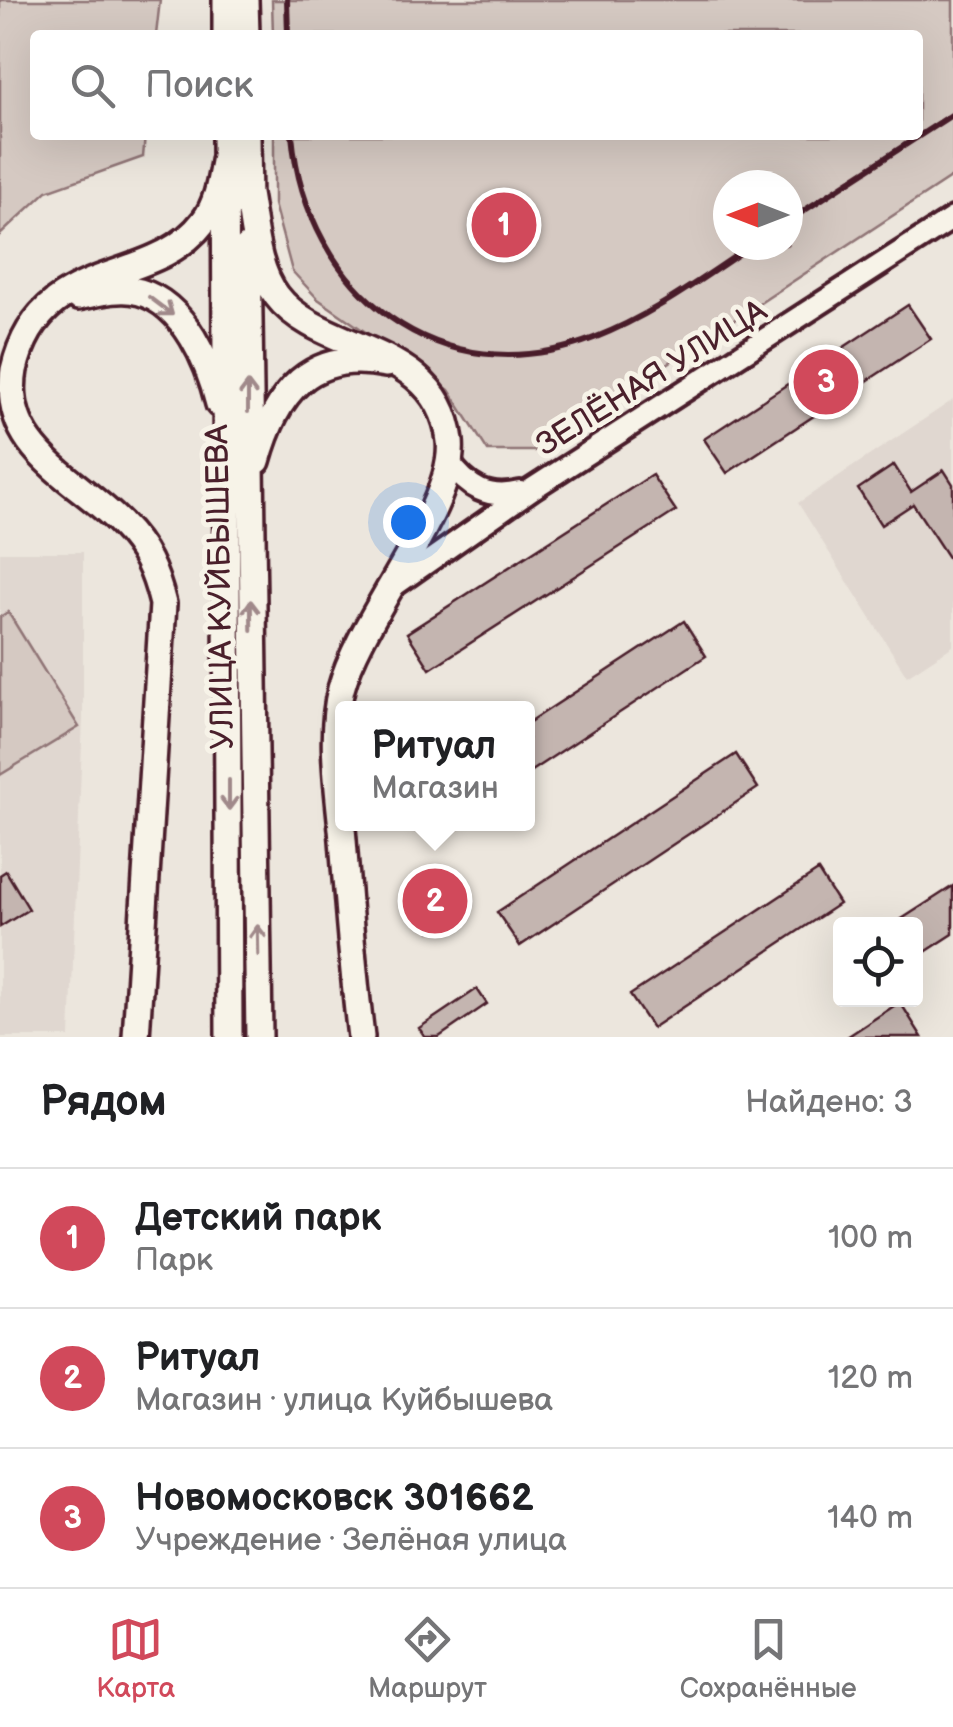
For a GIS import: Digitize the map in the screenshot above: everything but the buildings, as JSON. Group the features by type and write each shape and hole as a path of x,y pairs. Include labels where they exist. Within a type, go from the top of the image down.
{"main road":[{"path":"226,0 226,30"},
{"path":"245,0 246,30"},
{"name":"УЛИЦА КУЙБЫШЕВА","path":"247,140 259,1037"},
{"path":"136,1037 163,604 155,570 141,547 119,521 48,465 18,425 13,375 21,348 38,317 89,280 135,264 192,235 213,205 225,146"},
{"name":"УЛИЦА КУЙБЫШЕВА","path":"225,146 229,1037"},
{"path":"248,194 257,246 275,294 291,311 373,350 408,372 440,409 450,444 449,462 428,515 380,598 348,664 341,701"},
{"path":"38,317 78,297 100,292 140,292 160,304 184,325 211,377 229,453"},
{"path":"249,494 270,418 287,392 304,376 347,359 408,372"},
{"path":"344,831 360,1037"}],"street":[{"name":"ЗЕЛЁНАЯ УЛИЦА","path":"380,598 464,533 953,218"},
{"path":"449,462 467,484 483,493 502,496 532,489"},
{"path":"428,515 464,533"}],"shaded area":[{"path":"0,0 160,0 157,30 30,30 30,140 145,140 143,157 47,191 0,235"},
{"path":"272,0 953,0 953,176 535,451 488,451 449,390 318,299 292,271 274,204 274,140 923,140 923,30 273,30"},
{"path":"953,400 953,646 907,676 798,503"},
{"path":"0,552 83,552 83,718 70,1037 0,1037"},
{"path":"8,612 79,727 0,775 0,617"}],"railway":[{"path":"287,0 288,30"},
{"path":"923,133 953,114"},
{"path":"293,140 303,191 323,241 353,284 390,318 434,341 484,354 537,353 594,338 656,308 730,260"},
{"path":"803,211 913,140"}],"place":[{"name":"Детский парк","path":"504,225"},
{"name":"Новомосковск 301662","path":"826,382"},
{"name":"Ритуал","path":"435,901"}]}
